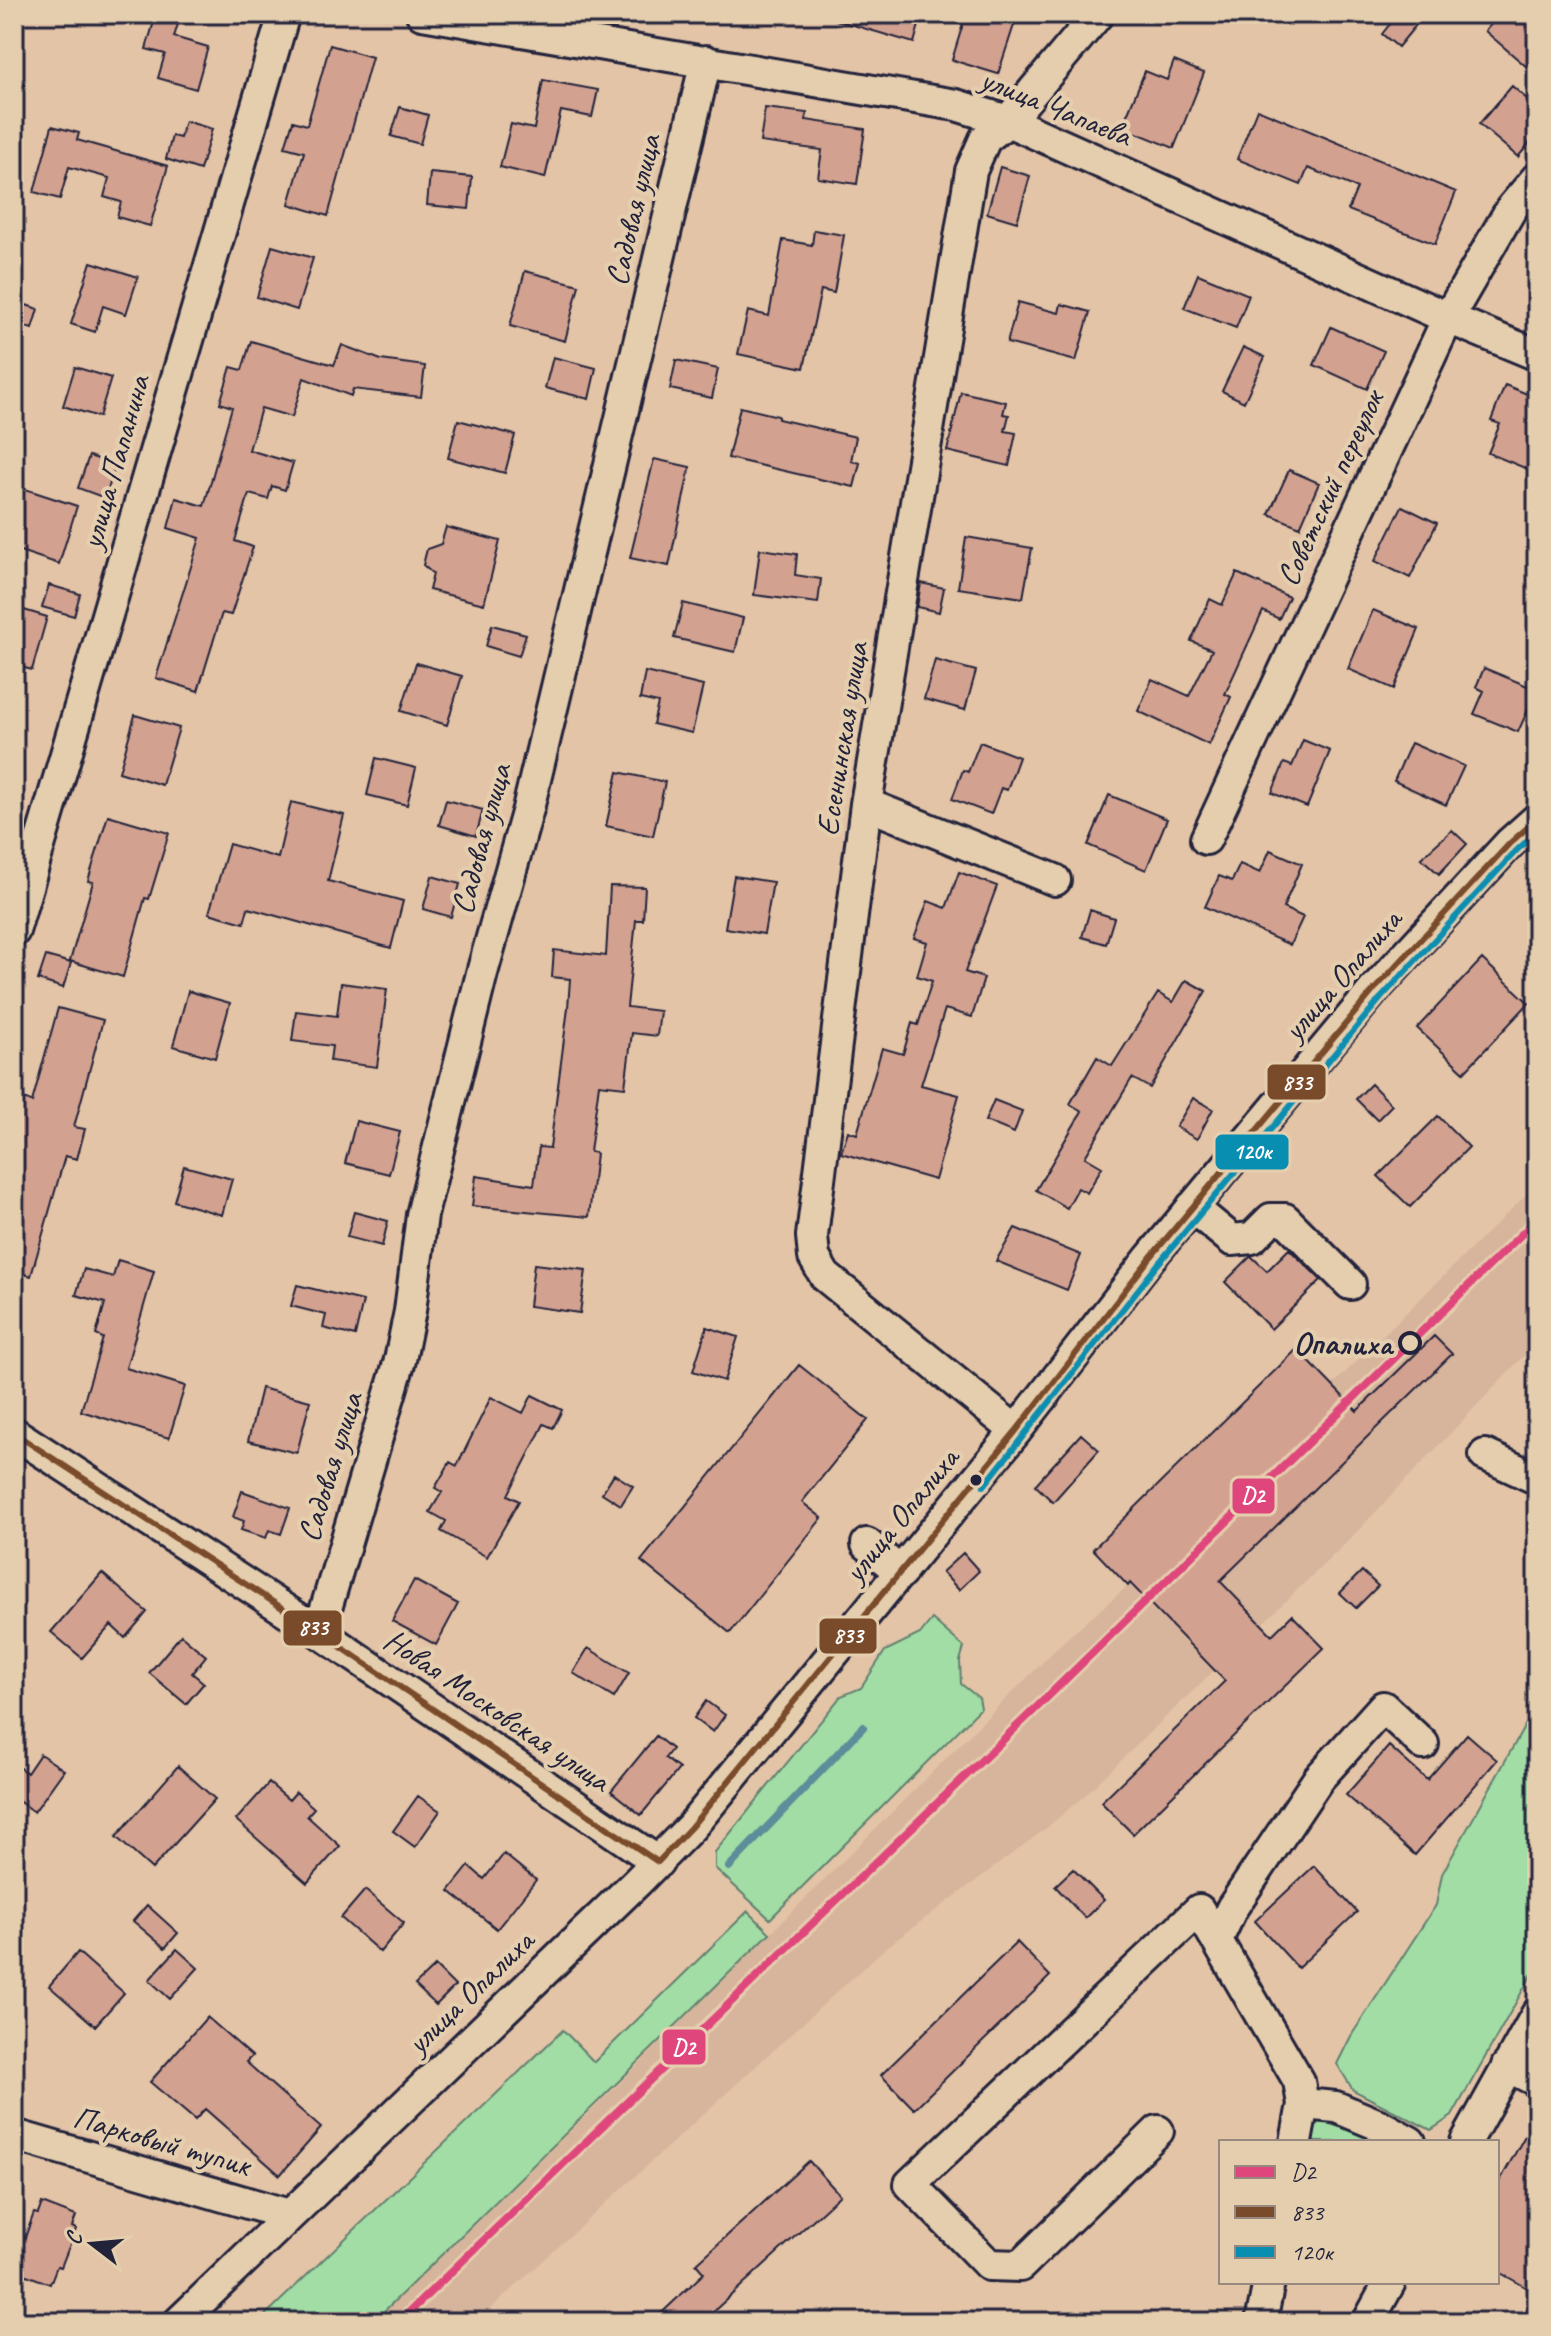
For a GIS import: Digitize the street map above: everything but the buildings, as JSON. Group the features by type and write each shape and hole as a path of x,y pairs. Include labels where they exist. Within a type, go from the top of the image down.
{"street":[{"name":"улица Папанина","path":"14,931 284,14"},
{"name":"улица Чапаева","path":"422,14 956,105 1008,121 1537,355"},
{"name":"Есенинская улица","path":"1016,1431 825,1276 814,1257 812,1236 866,804 971,171 985,139 1008,121 1098,14"},
{"name":"Садовая улица","path":"319,1632 400,1360 410,1311 422,1215 482,973 528,809 706,61"},
{"name":"Советский переулок","path":"1206,839 1448,318 1511,209 1537,178"},
{"path":"866,804 1055,880"},
{"name":"улица Опалиха","path":"179,2322 691,1827 1016,1431 1192,1207 1373,991 1510,843 1537,819"},
{"path":"1192,1207 1232,1240 1252,1238 1271,1219 1285,1219 1350,1284"},
{"name":"Новая Московская улица","path":"14,1433 319,1632 658,1862"},
{"path":"1485,1455 1537,1479"},
{"path":"867,1544 901,1573"},
{"path":"1217,1940 1232,1908 1319,1778 1383,1707 1423,1744"},
{"path":"1158,2131 1020,2266 989,2265 910,2184 1199,1910 1299,2081 1303,2104 1296,2140"},
{"path":"1467,2140 1537,2014"},
{"path":"1507,2066 1537,2081"},
{"path":"1303,2104 1336,2107 1406,2140"},
{"name":"Парковый тупик","path":"14,2135 289,2215"},
{"path":"1261,2322 1269,2284"},
{"path":"1368,2322 1389,2284"}],"shaded area":[{"path":"1537,1184 1537,1342 1351,1538 1084,1796 1044,1830 884,1949 476,2322 373,2322 615,2088 1066,1639 1128,1586"}],"green space":[{"path":"932,1619 964,1647 960,1661 961,1684 979,1698 981,1708 770,1919 715,1868 715,1852 841,1696 861,1688 885,1651 920,1634"},
{"path":"1537,1704 1537,1965 1452,2116 1431,2130 1353,2090 1337,2064 1351,2036 1436,1905 1442,1874"},
{"path":"748,1911 770,1933 373,2322 258,2322 563,2030 594,2062"},
{"path":"1314,2119 1380,2140 1303,2140"}],"waterway":[{"path":"729,1867 863,1727"}],"transit line":[{"name":"833","path":"14,1433 319,1632 658,1862 691,1827 1016,1431 1150,1258 1373,991 1510,843 1537,819"},
{"name":"120к","path":"984,1486 1158,1264 1381,998 1537,832"},
{"name":"D2","path":"399,2322 1036,1708 1537,1219"}],"place":[{"name":"Опалиха","path":"1410,1343"}]}
